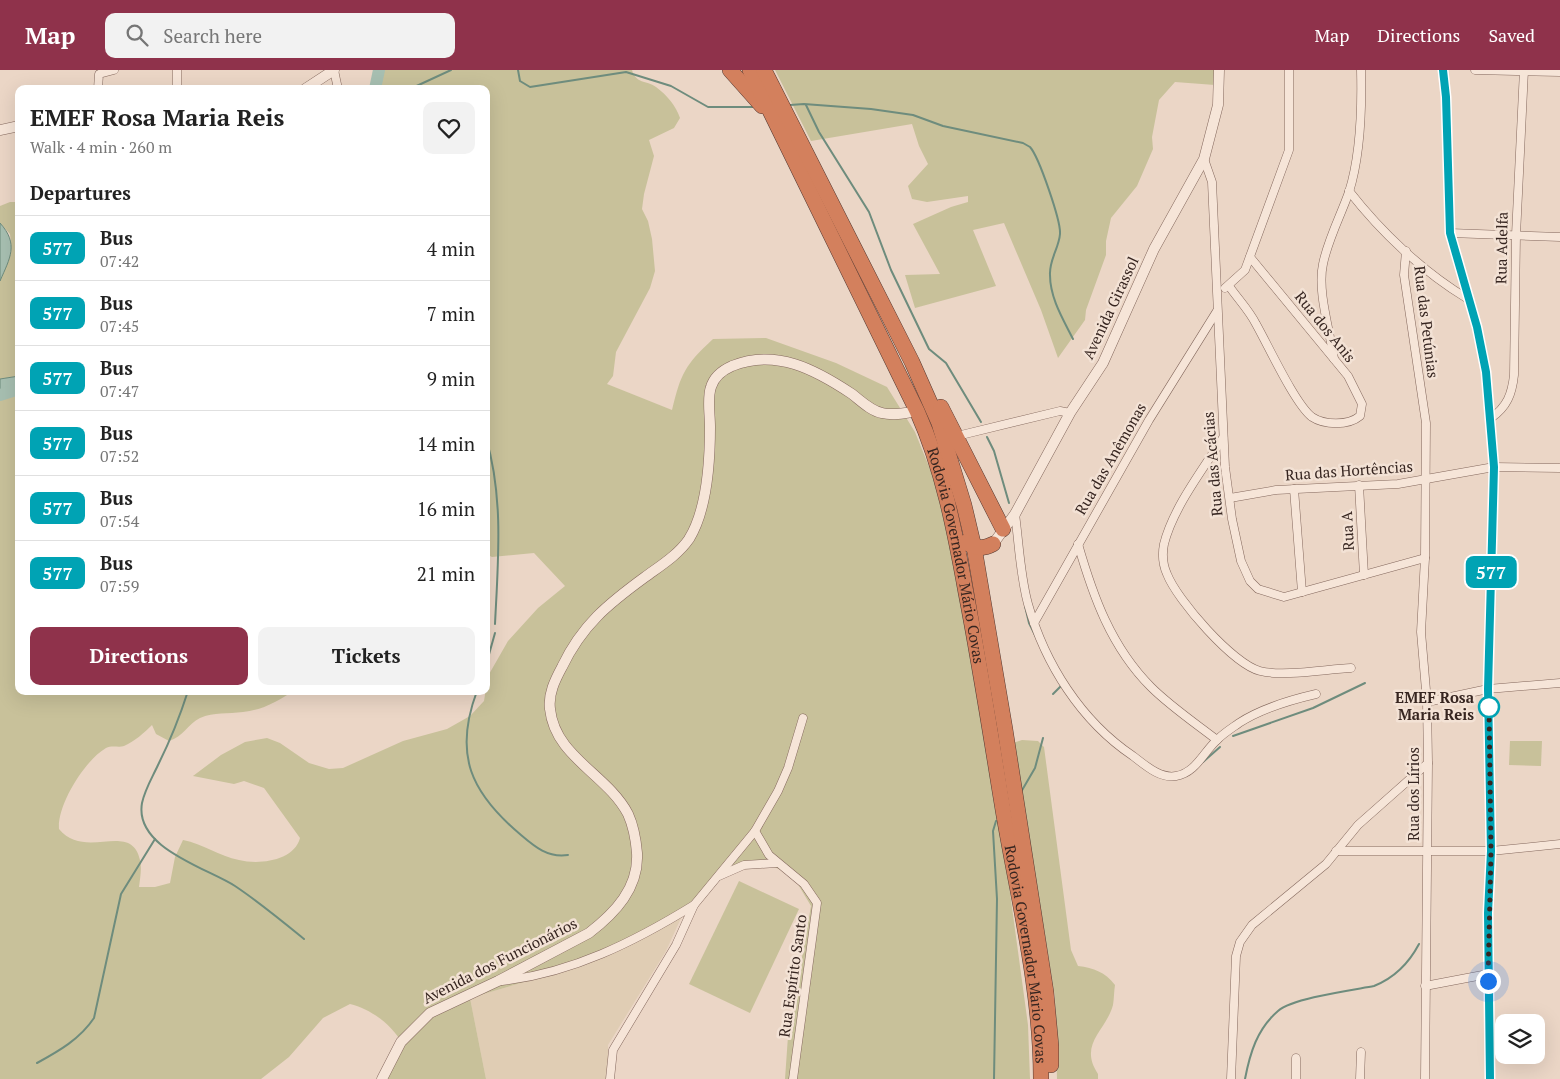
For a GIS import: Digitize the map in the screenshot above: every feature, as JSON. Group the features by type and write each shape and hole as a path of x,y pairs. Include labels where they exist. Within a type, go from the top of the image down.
{"highway":[{"path":"730,70 774,118"},
{"name":"Rodovia Governador Mário Covas","path":"750,70 930,441 952,518 981,672 1035,995 1041,1049 1041,1079"},
{"name":"Rodovia Governador Mário Covas","path":"764,71 912,362 950,456 974,547 1046,992 1051,1046 1050,1079"},
{"path":"912,362 926,379 1003,528"},
{"path":"930,441 936,443 939,448 960,534 964,541 974,547 982,548 993,544"},
{"path":"980,583 993,544"}],"street":[{"path":"98,85 99,74 114,70"},
{"path":"177,70 177,85"},
{"path":"310,85 334,70 337,85"},
{"name":"Avenida Girassol","path":"993,544 1015,514 1070,413 1103,363 1154,249 1204,159 1218,105 1220,70"},
{"path":"1219,292 1242,275 1250,258 1289,150 1289,70"},
{"path":"1334,360 1324,295 1323,264 1349,191 1359,132 1362,70"},
{"path":"1443,70 1446,97 1450,233 1477,327 1486,372 1494,467 1488,689 1491,851 1488,974 1490,1079"},
{"path":"1475,70 1560,72"},
{"name":"Rua Adelfa","path":"1491,418 1502,410 1512,392 1516,235 1524,71"},
{"path":"0,130 15,127"},
{"name":"Rua das Acácias","path":"1204,159 1212,182 1219,292 1217,311 1223,438 1232,519 1241,560 1250,581 1258,589 1284,597 1425,558"},
{"name":"Rua das Petúnias","path":"1349,191 1406,251 1404,275 1426,424 1424,479"},
{"path":"1450,233 1560,237"},
{"path":"1406,251 1442,282 1468,299"},
{"name":"Rua dos Anis","path":"1229,286 1249,312 1299,402 1308,412 1322,422 1327,423 1355,420 1360,416 1362,404 1348,376 1250,258"},
{"name":"Rua das Anêmonas","path":"1034,623 1149,420 1217,311"},
{"name":"Avenida dos Funcionários","path":"382,1079 401,1042 422,1018 460,998 498,982 589,933 615,911 634,879 637,871 636,850 627,813 606,786 559,739 550,712 552,689 571,647 590,621 614,600 675,555 690,538 697,520 707,478 710,454 710,388 715,377 731,366 752,360 778,360 810,368 878,412 896,414 917,411"},
{"path":"957,436 1060,411 1070,413"},
{"path":"1223,438 1187,496 1164,544 1164,565 1167,575 1188,608 1204,627 1252,668 1269,672 1351,668"},
{"name":"Rua das Hortências","path":"1230,498 1260,491 1398,484 1494,467 1560,468"},
{"name":"Rua dos Lírios","path":"1424,479 1425,558 1421,632 1427,702 1428,763 1425,1079"},
{"name":"Rua A","path":"1359,485 1364,575"},
{"path":"1294,489 1302,592"},
{"path":"1015,514 1027,602 1046,655 1063,684 1108,737 1120,748 1152,770 1168,776 1183,774 1197,764 1217,740 1239,723 1288,701 1316,694"},
{"path":"1078,544 1098,608 1111,634 1140,675 1160,696 1217,740"},
{"path":"1427,702 1488,689 1560,683"},
{"path":"610,1079 613,1050 671,955 694,905 755,831 778,791 788,768 803,718"},
{"path":"1231,1079 1236,956 1240,942 1252,925 1326,864 1358,825 1428,763"},
{"name":"Rua Espírito Santo","path":"755,831 769,856 804,884 817,903 793,1079"},
{"path":"1336,851 1491,851 1560,844"},
{"path":"717,877 744,865 777,863"},
{"path":"498,982 534,976 599,956 625,945 694,905"},
{"path":"1425,986 1488,974"},
{"path":"1360,1079 1361,1052"},
{"path":"1296,1058 1296,1079"}],"shaded area":[{"path":"376,70 632,70 636,78 656,87 671,101 680,118 674,128 649,140 654,156 642,209 648,221 652,239 655,271 650,288 616,352 613,376 607,384 672,410 685,370 713,339 766,338 836,363 887,387 915,432 936,484 952,542 1002,834 1028,1025 1030,1079 785,1079 788,1036 811,906 796,881 786,872 774,867 751,866 718,880 682,916 541,977 470,998 486,1079 386,1079 402,1043 387,1024 366,1010 350,1004 323,1018 289,1057 261,1079 0,1079 0,393 15,393 15,695 286,695 257,709 205,716 192,724 178,737 169,741 156,734 152,725 139,737 122,747 106,748 81,773 67,796 59,829 70,838 81,842 117,841 127,843 135,848 140,860 139,887 155,887 170,883 175,857 183,840 232,858 256,862 283,856 291,852 296,846 300,838 264,788 244,781 234,784 193,776 221,755 245,742 267,738 280,743 309,763 329,769 343,768 403,741 447,729 470,716 484,701 485,695 490,695 490,672 508,641 538,608 565,586 534,553 490,556 490,85 373,85"},
{"path":"775,70 1216,70 1215,85 1175,82 1159,100 1152,137 1153,149 1137,186 1111,218 1106,241 1106,255 1086,310 1085,320 1058,358 1041,310 1004,223 973,230 996,286 915,308 905,275 940,274 913,224 951,207 968,202 968,196 927,202 912,199 908,186 928,164 919,146 912,124 811,141"},
{"path":"15,202 15,377 0,379 0,281 11,252 11,242 10,234 0,223 0,206"},
{"path":"0,223 9,238 11,251 0,281"},
{"path":"15,377 15,393 0,393 0,379"},
{"path":"1022,740 1038,741 1044,747 1071,950 1078,966 1099,971 1115,985 1110,1014 1092,1046 1091,1054 1098,1079 1057,1079 1055,997 1013,743"},
{"path":"1510,741 1542,741 1541,766 1509,765"},
{"path":"739,881 799,909 750,1013 689,984"},
{"path":"682,916 666,951 608,1045 608,1079 486,1079 470,998 541,977"}],"waterway":[{"path":"376,85 379,70"},
{"path":"419,85 451,70"},
{"path":"518,70 520,81 530,87 626,72 671,86 708,107 755,107"},
{"path":"790,105 804,104 871,109 913,115 943,126 1023,143 1030,147 1044,175 1057,216 1060,234 1050,270 1052,292 1073,339"},
{"path":"806,105 819,132 869,212 891,270 929,349 946,363 981,422"},
{"path":"0,395 15,390"},
{"path":"987,437 994,451 1009,503"},
{"path":"490,453 498,507 495,624"},
{"path":"1025,606 1029,623 1037,639"},
{"path":"490,651 495,633"},
{"path":"1233,736 1313,708 1365,683"},
{"path":"1053,694 1061,686"},
{"path":"187,695 171,738 142,803 143,819 149,832 175,855 235,886 304,939"},
{"path":"476,695 470,714 467,754 471,771 479,788 490,804 531,844 542,851 554,855 568,855"},
{"path":"1021,792 1035,768 1043,738"},
{"path":"1203,762 1220,747"},
{"path":"994,1079 997,899 993,831 996,821"},
{"path":"37,1063 76,1038 94,1018 121,894 155,839"},
{"path":"1245,1079 1249,1060 1256,1042 1265,1026 1278,1011 1286,1006 1309,998 1374,986 1381,983 1400,969 1419,944"}],"bus line":[{"name":"577","path":"1443,70 1446,97 1450,233 1456,260 1477,327 1486,372 1494,467 1488,689 1491,851 1488,913 1490,1079"}],"place":[{"name":"EMEF Rosa Maria Reis","path":"1489,707"}],"route":[{"path":"1488,981 1488,913 1491,851 1489,707"}]}
